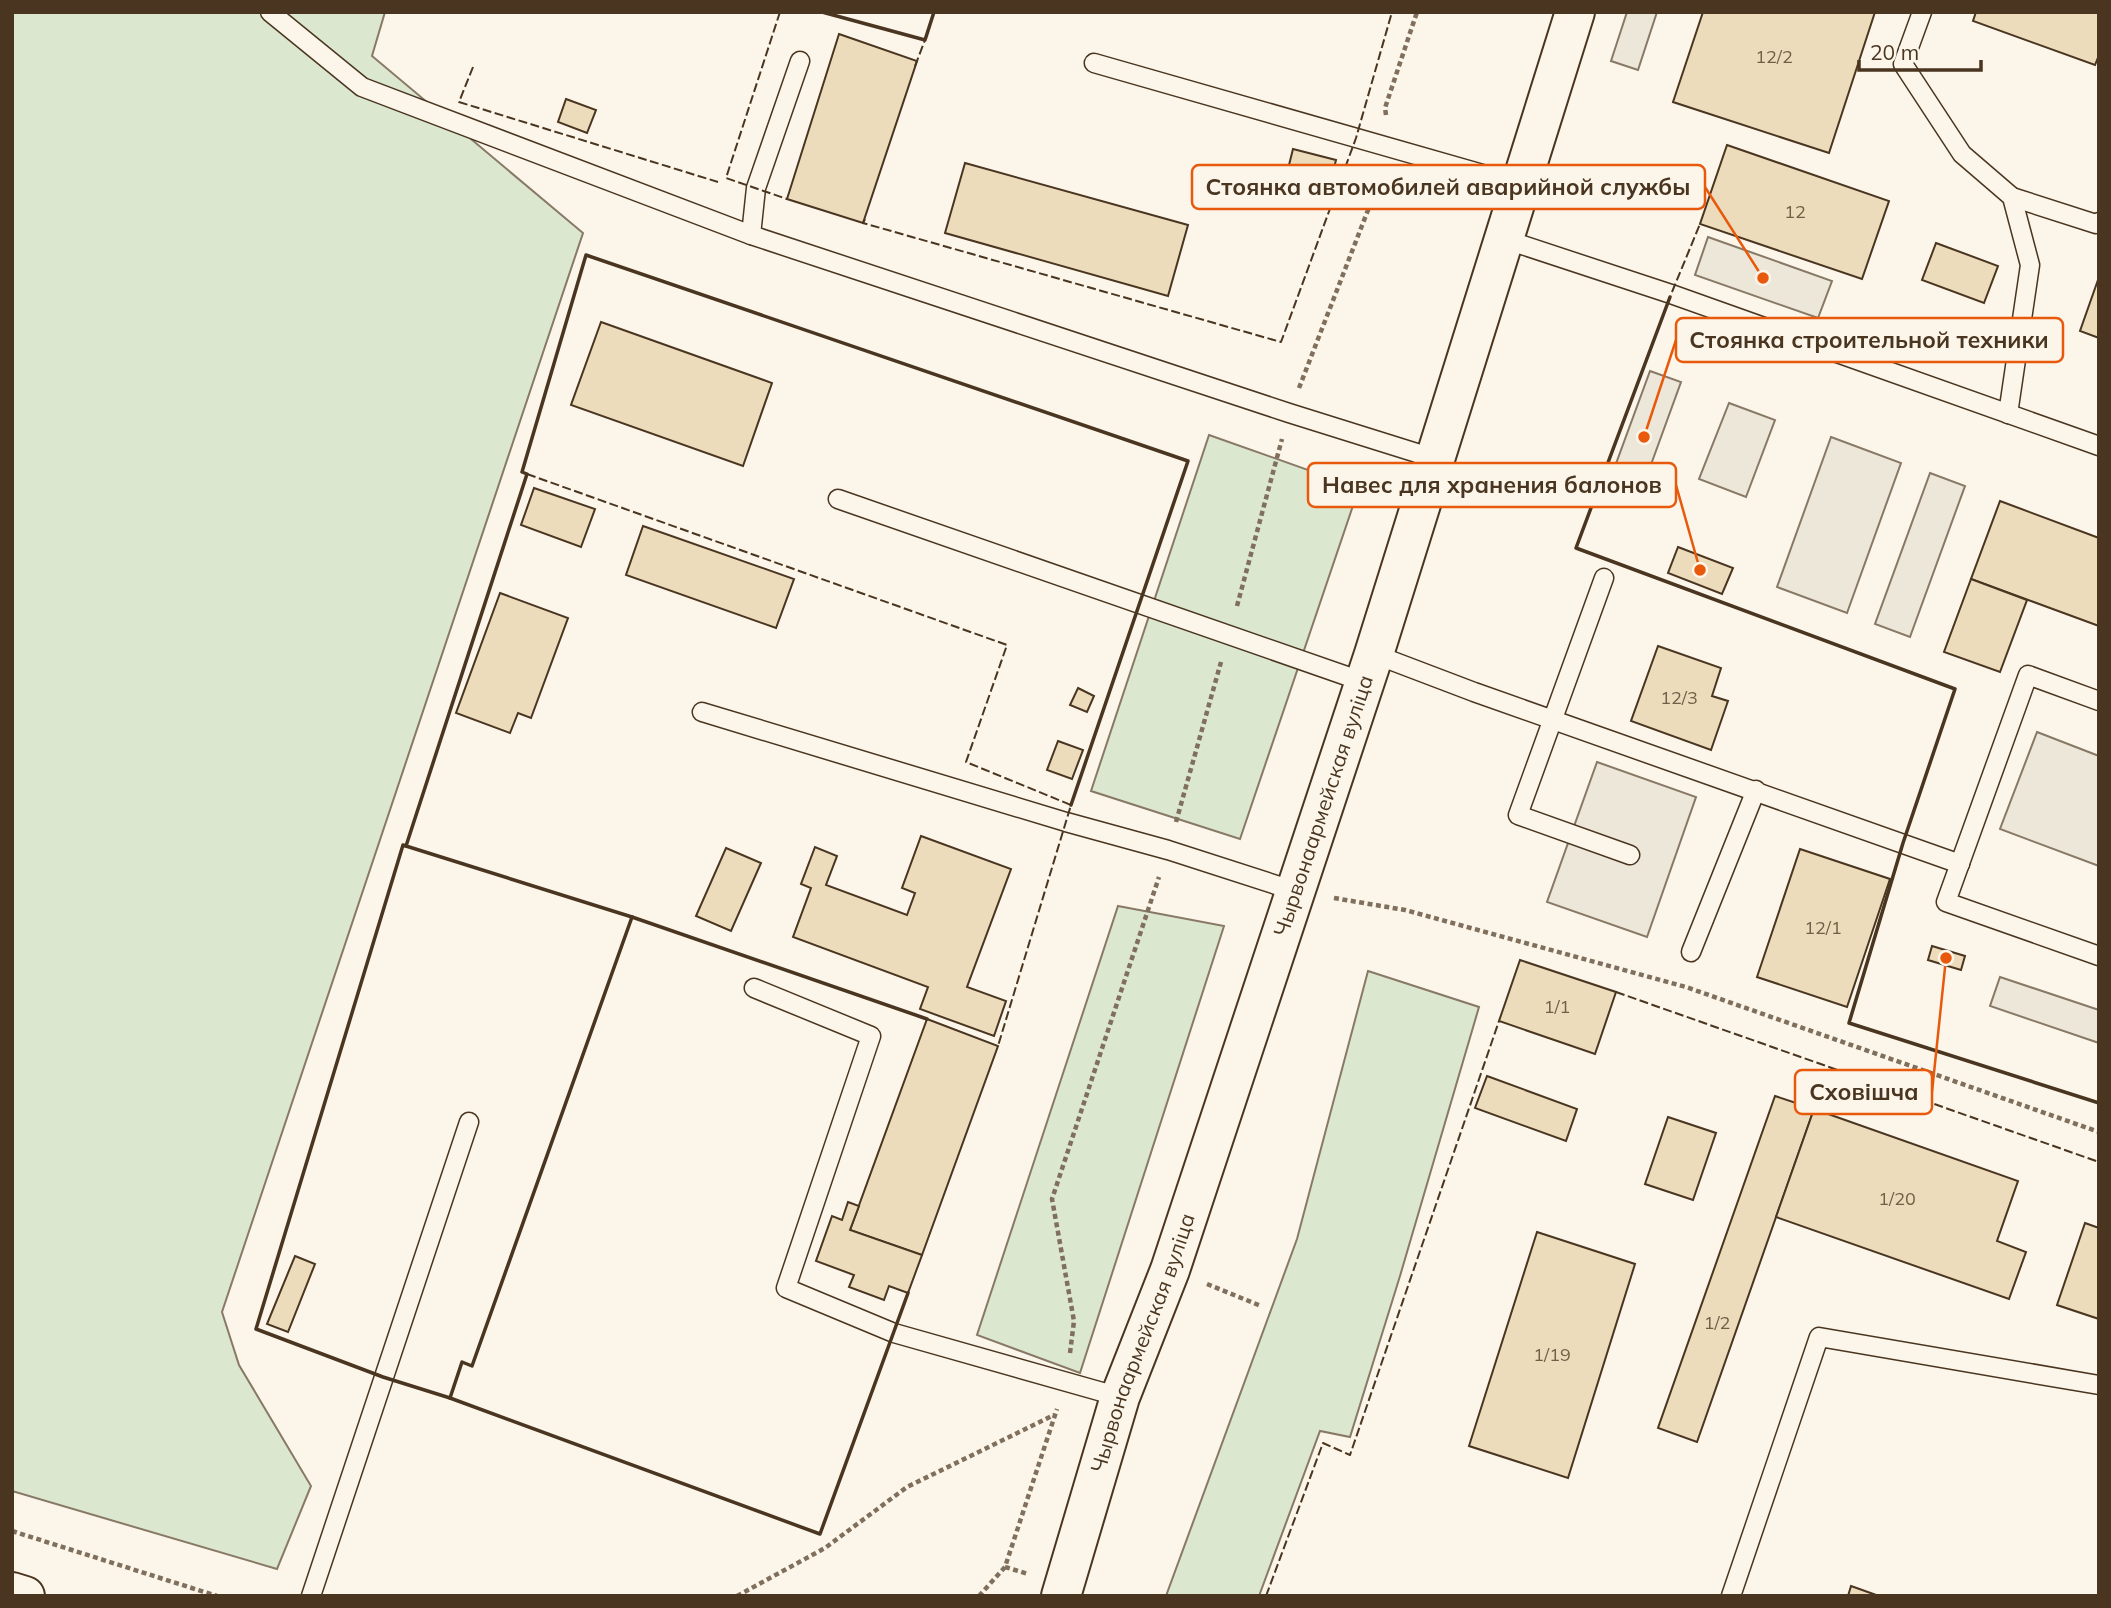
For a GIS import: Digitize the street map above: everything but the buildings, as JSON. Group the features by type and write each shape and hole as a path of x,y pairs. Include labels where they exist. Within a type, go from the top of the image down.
{"street":[{"name":"Чырвонаармейская вуліца","path":"1061,1596 1120,1397 1170,1270 1369,668 1575,12"},
{"path":"12,1592 25,1596"}],"lane":[{"path":"270,12 362,87 751,235 1436,459"},
{"path":"1923,12 1903,64 1962,154 2012,197 2096,224 2099,222"},
{"path":"751,235 756,188 800,61"},
{"path":"1094,63 1521,185"},
{"path":"2008,414 2030,265 2012,197"},
{"path":"1504,239 1671,294 2099,446"},
{"path":"838,499 1229,634 1369,668 1553,719 1960,864"},
{"path":"1604,579 1518,815 1630,855"},
{"path":"2099,701 2028,675 1947,902 2099,957"},
{"path":"702,712 1066,822 1168,850 1295,891"},
{"path":"1691,953 1756,790"},
{"path":"754,988 871,1035 786,1288 894,1333 1120,1397"},
{"path":"311,1596 469,1122"},
{"path":"1731,1596 1819,1337 2099,1385"}],"path":[{"path":"979,1596 1005,1567 1066,1382 1074,1321 1052,1199 1168,850 1289,413 1392,149 1385,107 1417,12"},
{"path":"1295,891 1405,910 1686,987 2099,1132"},
{"path":"1238,1295 1261,1306"},
{"path":"737,1596 825,1548 907,1487 1055,1415"},
{"path":"12,1531 217,1596"}],"green space":[{"path":"12,12 385,12 372,56 583,233 222,1312 239,1365 311,1486 277,1569 12,1491"},
{"path":"1209,435 1359,488 1240,839 1091,791"},
{"path":"1118,906 1224,926 1080,1373 977,1335"},
{"path":"1368,971 1479,1007 1350,1437 1320,1431 1259,1596 1166,1596 1297,1239"}],"shaded area":[{"path":"1627,12 1657,12 1638,70 1611,61"},
{"path":"1708,237 1832,281 1818,318 1695,275"},
{"path":"1650,371 1681,382 1637,503 1606,491"},
{"path":"1729,403 1775,420 1746,497 1699,479"},
{"path":"1831,437 1901,463 1847,613 1777,587"},
{"path":"1930,473 1965,486 1910,637 1875,624"},
{"path":"2037,732 2099,756 2099,866 2000,829"},
{"path":"1597,762 1696,797 1647,937 1547,902"},
{"path":"2000,977 2099,1010 2099,1043 1990,1006"}],"fence":[{"path":"780,12 726,178 787,199"},
{"path":"865,219 863,223 1281,342 1356,138 1392,12"},
{"path":"915,66 925,40"},
{"path":"473,67 459,102 718,182"},
{"path":"1672,292 1700,224"},
{"path":"527,474 1007,645 966,762 1071,805 998,1046"},
{"path":"1616,992 2099,1162"},
{"path":"1266,1596 1323,1443 1350,1455 1499,1021"}],"wall":[{"path":"822,12 925,40 934,12"},
{"path":"908,1293 820,1534 256,1329 403,845 406,846 527,474 522,472 586,255 1188,461 1071,805"},
{"path":"1670,297 1576,548 1955,689 1903,843 1849,1023 2099,1103"},
{"path":"406,846 632,917 927,1019"},
{"path":"450,1398 462,1362 472,1366 632,917"}],"place":[{"name":"Стоянка автомобилей аварийной службы","path":"1763,278"},
{"name":"Стоянка строительной техники","path":"1644,437"},
{"name":"Навес для хранения балонов","path":"1700,570"},
{"name":"Сховішча","path":"1946,958"}]}
